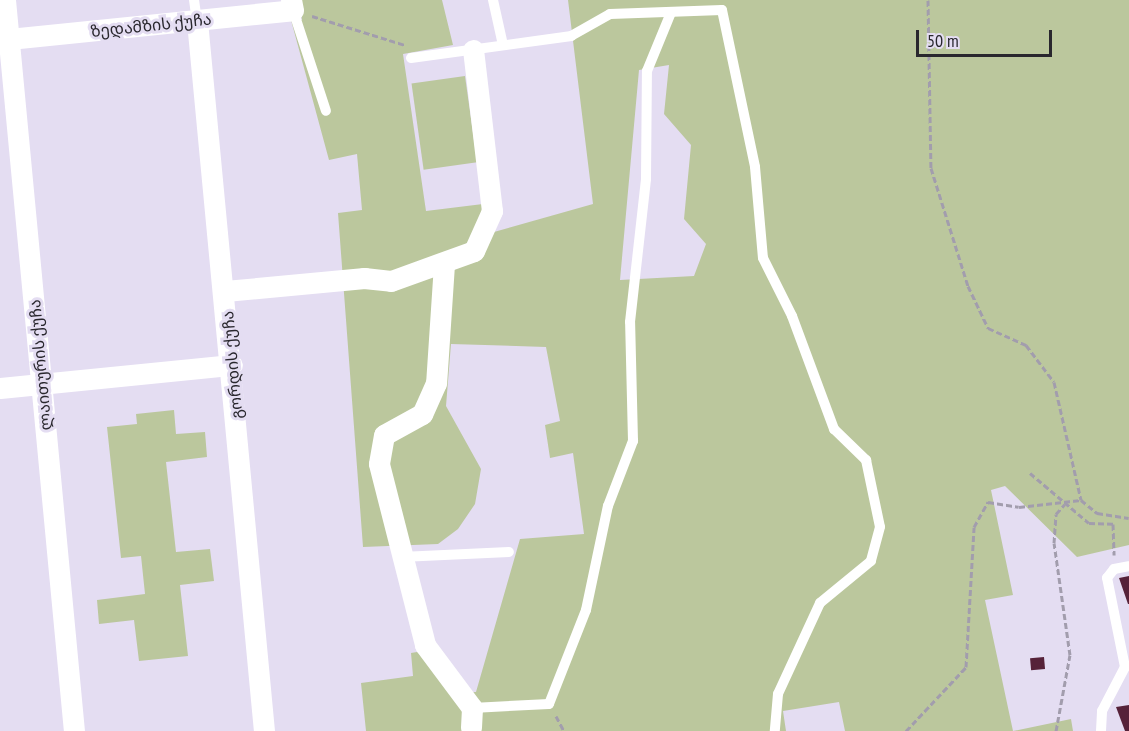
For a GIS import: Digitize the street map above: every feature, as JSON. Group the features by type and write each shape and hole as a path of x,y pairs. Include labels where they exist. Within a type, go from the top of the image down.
{"street":[{"name":"ლაითურის ქუჩა","path":"5,0 5,28 42,384 74,731"},
{"name":"ზედამზის ქუჩა","path":"5,28 197,21 292,5"},
{"name":"გორდის ქუჩა","path":"197,21 232,365 264,731"},
{"path":"225,291 364,278 391,281 444,264 474,251 492,211 473,50"},
{"path":"444,264 436,383 422,414 384,435 379,464 399,557 425,645 471,722"},
{"path":"0,388 232,365"}],"lane":[{"name":"გორდის ქუჩა","path":"194,0 197,21"},
{"path":"493,0 503,45"},
{"path":"292,5 326,111"},
{"path":"411,58 572,36 610,14 670,15 722,10 755,167 763,258 792,316 834,429 866,460 880,527 871,561 820,603 778,694 775,731"},
{"path":"471,722 549,704 586,610 609,506 633,441 630,322 646,179 646,71 670,15"},
{"path":"399,557 509,552"},
{"path":"1101,731 1102,711 1125,667 1107,578 1114,569 1129,566"}],"path":[{"path":"928,0 931,168 947,230 988,328 1026,345 1054,382 1081,501 1097,513 1129,518"},
{"path":"292,5 406,46 411,58"},
{"path":"1030,472 1089,523 1113,524 1114,569"},
{"path":"906,731 966,667 974,526 988,502 1019,507 1081,501"},
{"path":"1056,731 1070,655 1054,543 1056,514 1066,503"}],"green space":[{"path":"299,0 442,0 453,45 403,54 426,211 483,204 494,232 593,204 568,0 1129,0 1129,545 1077,557 1005,486 991,490 1013,595 985,600 1013,731 845,731 839,702 783,711 786,731 366,731 361,683 413,676 411,653 423,651 458,693 476,692 520,539 584,534 573,453 550,458 545,425 560,421 546,347 451,344 446,406 481,469 475,504 458,529 438,544 363,547 338,213 362,210 357,154 329,160 291,20 302,20","holes":["669,65 664,114 691,145 684,219 706,244 694,276 620,280 639,70"]},
{"path":"465,76 477,162 424,170 412,84"},
{"path":"174,410 176,434 205,432 207,457 166,462 176,552 210,549 214,581 180,585 188,656 139,661 134,620 99,624 97,600 145,594 141,556 121,558 107,427 137,424 136,414"},
{"path":"1071,719 1073,731 1013,731"}],"building":[{"path":"1129,576 1129,604 1128,604 1119,578"},
{"path":"1044,657 1045,669 1031,670 1030,658"},
{"path":"1129,705 1129,731 1125,731 1116,707"}]}
